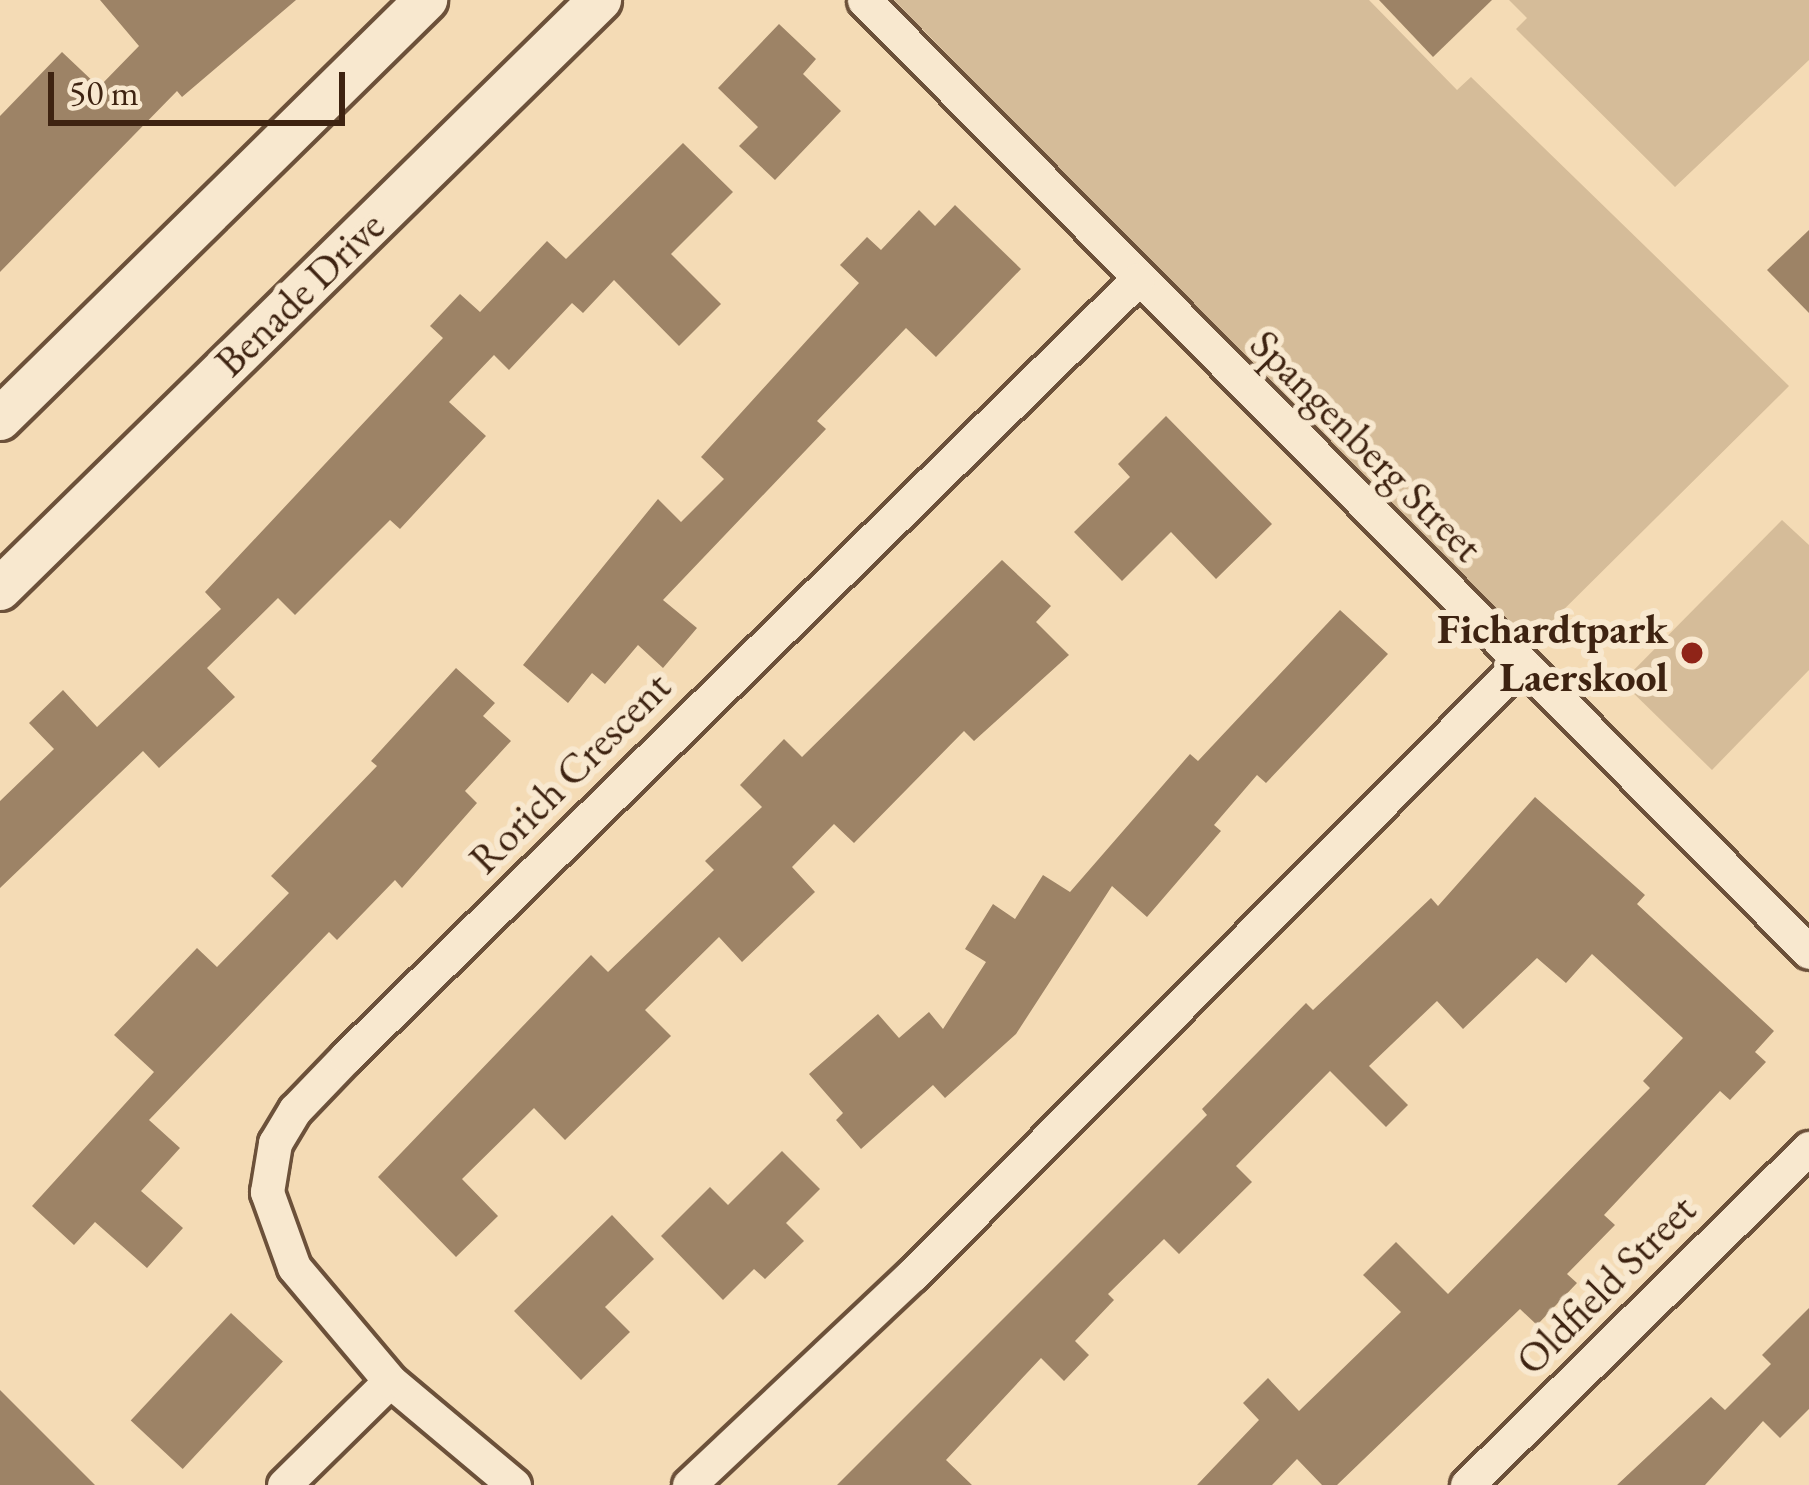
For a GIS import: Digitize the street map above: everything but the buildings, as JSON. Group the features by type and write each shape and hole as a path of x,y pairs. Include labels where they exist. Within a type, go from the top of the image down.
{"street":[{"path":"0,419 426,0"},
{"name":"Benade Drive","path":"0,589 600,0"},
{"name":"Spangenberg Street","path":"864,0 1809,952"},
{"name":"Rorich Crescent","path":"514,1485 390,1381 294,1267 274,1226 268,1167 295,1110 1137,280"},
{"path":"689,1485 979,1209 1520,664"},
{"name":"Oldfield Street","path":"1466,1485 1809,1148"},
{"path":"284,1485 390,1381"}],"shaded area":[{"path":"894,0 1369,0 1457,90 1471,77 1789,386 1526,647"},
{"path":"1509,0 1809,0 1809,60 1675,187 1516,29 1527,18"},
{"path":"1782,520 1809,545 1809,670 1712,770 1622,682"}],"place":[{"name":"Fichardtpark Laerskool","path":"1692,653"}]}
